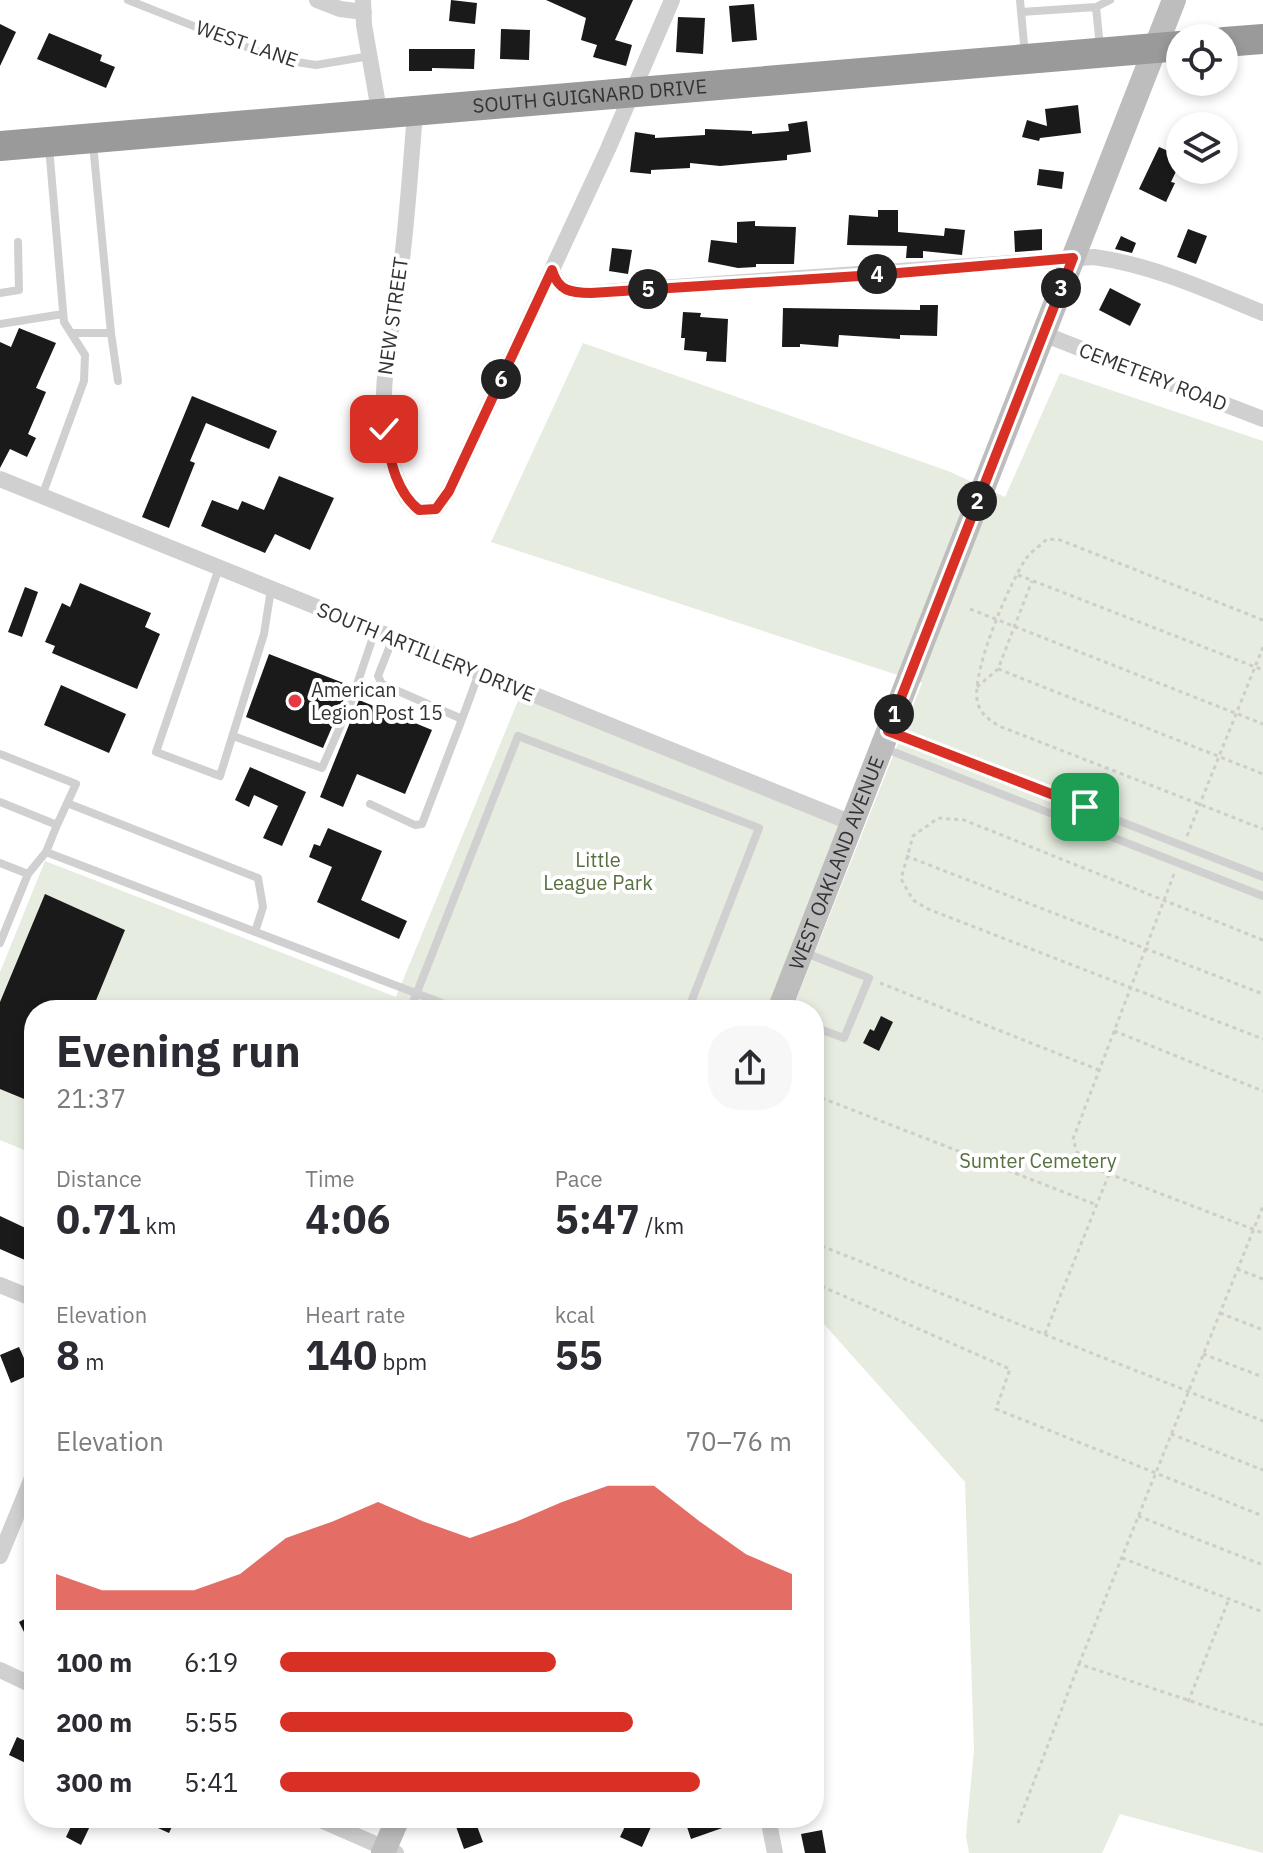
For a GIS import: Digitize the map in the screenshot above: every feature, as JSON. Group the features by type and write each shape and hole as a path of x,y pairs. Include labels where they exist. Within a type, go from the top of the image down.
{"highway":[{"path":"1238,41 1263,39"},
{"name":"SOUTH GUIGNARD DRIVE","path":"0,146 1166,47"}],"street":[{"path":"317,0 340,9 363,6 380,116"},
{"path":"672,0 552,270 565,290 591,293 1094,257 1129,264 1208,290 1263,313"},
{"name":"WEST OAKLAND AVENUE","path":"1171,24 1174,0"},
{"name":"WEST OAKLAND AVENUE","path":"783,1000 1073,258 1166,51"},
{"name":"NEW STREET","path":"415,113 402,258 383,384 383,411 394,470 408,502 419,510 436,509 449,491 552,270"},
{"name":"CEMETERY ROAD","path":"1043,334 1263,419"},
{"name":"SOUTH ARTILLERY DRIVE","path":"0,479 852,823"},
{"path":"0,1285 24,1295"},
{"path":"0,1556 24,1497"},
{"path":"0,1670 24,1681"},
{"path":"338,1828 388,1851 395,1828"},
{"path":"770,1828 775,1853"}],"lane":[{"name":"WEST LANE","path":"128,0 277,59 316,65 370,56"},
{"path":"1020,0 1025,59"},
{"path":"1042,0 1044,10"},
{"path":"1021,12 1084,4 1096,7 1110,0"},
{"path":"1096,7 1101,53"},
{"path":"92,139 118,381"},
{"path":"42,496 84,381 85,355 64,322 49,143"},
{"path":"0,293 19,290 18,242"},
{"path":"0,324 63,314"},
{"path":"71,333 111,333"},
{"path":"219,568 156,752 220,776 264,634 271,589"},
{"path":"233,736 322,768 351,702 375,631"},
{"path":"393,638 378,676 382,684 462,719"},
{"path":"370,804 415,825 422,824 479,673"},
{"path":"414,1000 518,736 759,828 692,1000"},
{"path":"885,739 1263,877"},
{"path":"885,739 1263,896"},
{"path":"0,754 76,784 46,852 28,874 0,943"},
{"path":"0,802 57,825"},
{"path":"67,803 258,878 263,907 255,932"},
{"path":"46,852 434,1000"},
{"path":"0,863 28,874"},
{"path":"802,952 869,978 844,1038 824,1031"}],"path":[{"path":"1263,620 1060,540 1047,539 1026,558 997,619 977,687 977,701 983,715 999,726 1263,829"},
{"path":"1018,575 1263,670"},
{"path":"977,687 998,669 1032,581"},
{"path":"970,609 1263,724"},
{"path":"1183,846 1263,647"},
{"path":"998,669 1263,774"},
{"path":"1263,940 964,820 938,818 913,836 901,879 913,900 928,909 1263,1039"},
{"path":"906,856 1263,994"},
{"path":"1178,863 1073,1139 1077,1152 1091,1167 1263,1233"},
{"path":"869,978 1099,1070"},
{"path":"1114,1031 1263,1091"},
{"path":"824,1099 1097,1205"},
{"path":"1045,1334 1109,1174"},
{"path":"1018,1823 1263,1206"},
{"path":"824,1247 1263,1421"},
{"path":"1237,1269 1263,1279"},
{"path":"824,1287 1010,1369 996,1409 1263,1516"},
{"path":"1220,1313 1263,1330"},
{"path":"1203,1354 1263,1377"},
{"path":"1171,1434 1263,1470"},
{"path":"1138,1516 1263,1565"},
{"path":"1122,1558 1263,1612"},
{"path":"1188,1702 1229,1599"},
{"path":"1079,1664 1263,1725"}],"green space":[{"name":"Sumter Cemetery","path":"583,343 948,471 1005,497 1060,373 1263,441 1263,1853 1120,1814 1102,1853 969,1853 966,1836 974,1749 965,1482 824,1324 824,1000 796,1000 922,683 491,542"},
{"name":"Little League Park","path":"522,691 852,823 783,1000 24,1000 24,1150 0,1140 0,972 45,861 396,997"}],"building":[{"path":"451,0 477,3 475,24 449,21"},
{"path":"546,0 633,0 615,40 632,45 626,66 593,57 597,45 581,40 586,18"},
{"path":"754,4 757,40 732,42 729,6"},
{"path":"678,17 705,18 703,54 676,52"},
{"path":"0,24 16,32 0,66"},
{"path":"501,29 530,30 529,60 500,59"},
{"path":"49,33 102,55 100,61 115,67 106,88 37,59"},
{"path":"409,49 475,49 474,69 409,71"},
{"path":"1078,105 1081,133 1040,138 1039,141 1022,137 1027,120 1047,126 1045,109"},
{"path":"807,121 811,152 787,155 787,160 720,166 690,163 690,168 651,170 651,174 630,172 635,132 655,135 655,138 705,135 705,129 752,131 752,134 789,131 788,124"},
{"path":"1159,147 1166,150 1166,184 1175,184 1166,202 1139,189"},
{"path":"1039,169 1064,172 1062,189 1037,185"},
{"path":"878,210 898,210 898,232 944,236 945,228 965,230 962,255 923,251 923,258 906,258 907,246 847,245 849,215 878,217"},
{"path":"755,221 755,226 796,227 794,264 756,264 756,267 738,268 708,262 711,240 737,243 737,222"},
{"path":"1042,229 1042,250 1015,252 1014,231"},
{"path":"1188,229 1207,236 1196,264 1177,257"},
{"path":"1121,236 1136,243 1132,253 1115,249"},
{"path":"612,248 632,250 628,274 609,271"},
{"path":"1110,288 1141,304 1130,326 1099,310"},
{"path":"920,305 938,305 937,336 900,335 900,339 839,335 838,347 800,344 800,347 782,347 783,308 920,310"},
{"path":"683,312 728,319 726,362 706,361 707,352 684,350 685,338 681,338"},
{"path":"19,328 56,343 36,388 46,392 28,434 36,438 27,457 10,449 0,468 0,342 11,347"},
{"path":"192,396 277,431 269,449 206,423 190,461 195,463 169,528 142,517"},
{"path":"279,476 334,498 310,550 275,534 265,553 201,526 212,500 238,510 242,501 264,510"},
{"path":"80,583 151,613 145,627 160,634 137,689 52,653 55,646 45,642 62,603 70,607"},
{"path":"25,587 38,592 22,637 8,632"},
{"name":"American Legion Post 15","path":"269,654 346,684 343,693 346,694 323,748 246,717"},
{"path":"61,685 126,714 109,753 44,725"},
{"path":"359,700 432,730 405,794 357,774 343,807 320,797"},
{"path":"250,767 306,792 282,846 263,838 278,806 254,795 249,807 235,800"},
{"path":"328,828 382,851 361,900 407,921 399,939 317,902 332,867 309,857 314,844 320,846"},
{"path":"45,894 125,930 96,1000 24,1000 24,1099 0,1089 0,1002"},
{"path":"881,1016 893,1022 879,1051 863,1043 870,1029 874,1031"},
{"path":"0,1216 24,1227 24,1260 0,1249"},
{"path":"19,1347 24,1358 24,1377 11,1383 0,1355"},
{"path":"17,1737 24,1740 24,1762 9,1755"},
{"path":"70,1828 89,1828 81,1845 66,1837"},
{"path":"457,1828 478,1828 483,1842 464,1849"},
{"path":"624,1828 651,1828 642,1847 620,1837"},
{"path":"687,1828 722,1828 691,1839"},
{"path":"822,1830 826,1853 805,1853 801,1834"}],"place":[{"name":"American Legion Post 15","path":"295,701"}],"route":[{"path":"384,429 394,470 408,502 419,510 436,509 449,491 552,270 565,290 591,293 875,275 1073,258 888,731 1085,807"}]}
